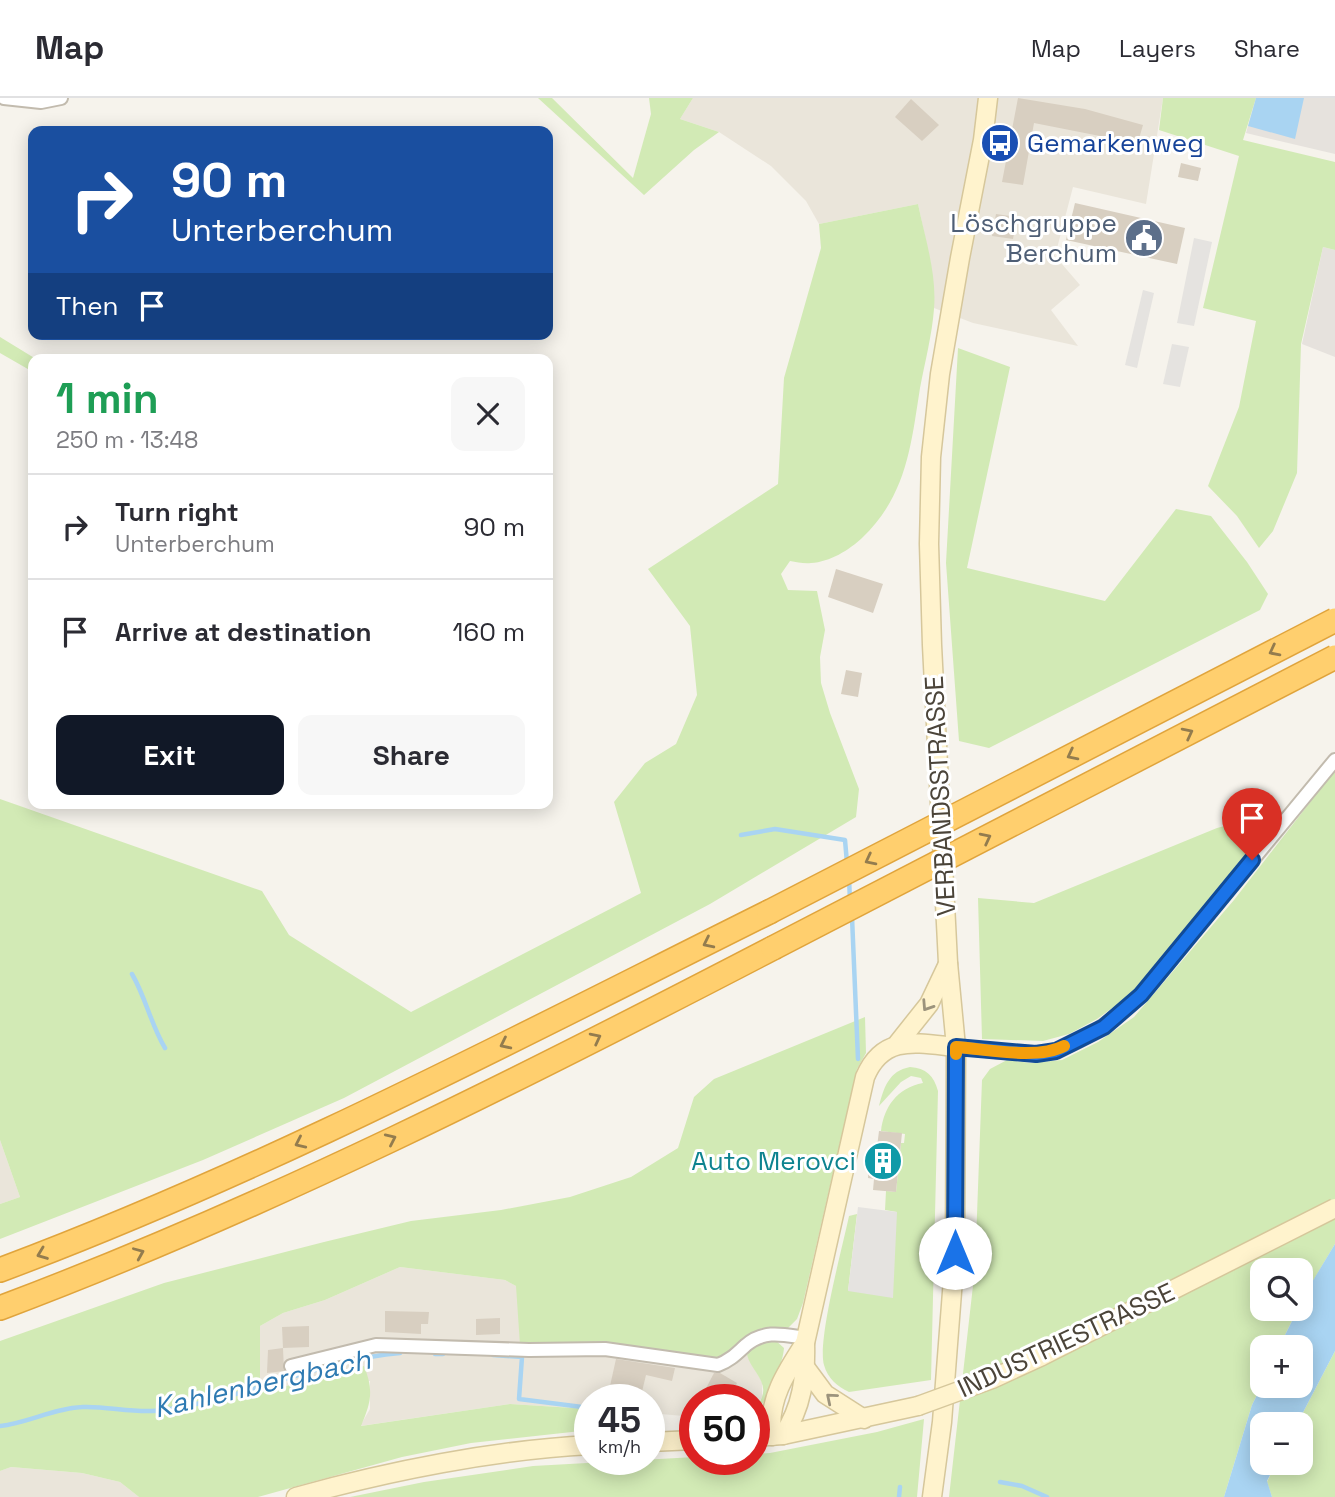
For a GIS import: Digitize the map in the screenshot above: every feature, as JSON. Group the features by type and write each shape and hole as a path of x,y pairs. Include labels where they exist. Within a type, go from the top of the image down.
{"highway":[{"path":"0,1270 101,1232 412,1090 769,912 1335,620"},
{"path":"0,1308 153,1247 365,1152 484,1095 1335,657"}],"main road":[{"name":"VERBANDSSTRASSE","path":"932,1497 942,1422 955,1253 956,1047 948,963 932,645 929,544 931,457 940,374 983,140 988,98"},
{"path":"770,1436 793,1420 798,1406 806,1367 806,1341 865,1077 871,1063 883,1051 898,1043 929,1004 948,963"},
{"path":"898,1043 956,1047"},
{"name":"INDUSTRIESTRASSE","path":"770,1436 918,1406 992,1379 1335,1208"},
{"path":"770,1436 771,1410 790,1365 806,1341"},
{"path":"806,1367 825,1394 864,1419"},
{"path":"296,1497 402,1472 488,1456 574,1447"}],"street":[{"path":"4,98 41,102 61,98"},
{"path":"956,1047 1036,1054 1056,1051 1104,1027 1141,995 1335,760"},
{"path":"291,1366 376,1345 529,1350 605,1349 719,1364 727,1362 764,1334 806,1341"}],"shaded area":[{"path":"693,98 1163,98 1146,204 1073,187 1055,256 1080,285 1051,310 1078,346 973,323 934,308 931,265 918,204 819,224 806,201 771,166 719,132 680,119"},
{"path":"1256,98 1335,98 1335,154 1246,133"},
{"path":"1194,238 1212,242 1194,326 1177,323"},
{"path":"1323,247 1335,250 1335,357 1302,344"},
{"path":"1143,290 1154,293 1137,368 1125,365"},
{"path":"1172,344 1189,347 1180,387 1163,384"},
{"path":"0,1140 20,1197 0,1204"},
{"path":"858,1207 897,1212 893,1298 848,1291"},
{"path":"400,1267 505,1280 516,1286 569,1343 727,1358 747,1355 762,1384 679,1384 679,1416 665,1414 665,1384 574,1384 574,1408 510,1404 360,1426 370,1409 370,1381 296,1384 260,1391 260,1326 283,1313 325,1300"},
{"path":"11,1467 82,1473 120,1482 139,1497 0,1497 0,1471"}],"green space":[{"path":"538,98 552,98 633,178 651,114 649,98 693,98 680,119 719,132 694,150 644,195"},
{"path":"1163,98 1256,98 1243,140 1335,162 1335,250 1323,247 1301,344 1297,473 1273,531 1259,548 1237,516 1208,486 1239,407 1256,321 1203,308 1239,156 1159,130"},
{"path":"918,204 932,269 934,296 930,339 910,449 898,487 889,504 862,538 839,555 818,562 790,561 781,574 788,590 817,591 825,630 820,657 821,683 859,789 856,817 710,904 344,1098 203,1160 0,1239 0,1204 20,1197 0,1140 0,799 262,891 289,935 411,1012 641,893 614,802 645,763 676,744 697,695 690,626 648,569 778,484 784,378 821,248 819,224"},
{"path":"0,337 28,354 28,369 0,353"},
{"path":"958,348 1010,367 967,568 1105,601 1176,509 1211,516 1268,594 1260,610 989,748 959,741 946,563"},
{"path":"1335,770 1335,1244 1313,1281 1313,1258 1250,1258 1250,1321 1292,1321 1285,1335 1250,1335 1250,1398 1256,1398 1224,1497 949,1497 975,1268 982,1080 990,1069 1007,1060 1031,1063 1062,1060 1098,1042 1134,1017 1234,900"},
{"path":"1243,821 1254,846 1129,996 1097,1019 1069,1034 1043,1041 982,1039 978,898 1034,903 1217,828"},
{"path":"865,1017 866,1053 857,1069 803,1303 797,1319 787,1329 762,1328 719,1361 606,1345 520,1345 516,1286 505,1280 400,1267 325,1300 283,1313 260,1326 260,1391 364,1366 370,1396 361,1426 510,1404 574,1408 574,1432 471,1443 402,1457 258,1497 139,1497 120,1482 82,1473 11,1467 0,1471 0,1341 164,1283 411,1221 501,1210 570,1197 631,1177 678,1148 694,1097 714,1079"},
{"path":"910,1067 921,1069 928,1074 938,1091 931,1380 849,1392 834,1382 824,1365 827,1315 849,1216 857,1214 848,1291 897,1212 885,1210 886,1191 896,1192 901,1143 904,1143 905,1134 881,1131 885,1114 893,1100 906,1089 923,1083 921,1078 911,1076 901,1082 879,1106 885,1086 892,1076"},
{"path":"774,1339 784,1348 781,1364 770,1390 770,1384 762,1384 747,1355 754,1345"},
{"path":"1335,1351 1335,1497 1272,1497 1267,1482 1270,1475 1313,1475 1313,1412 1303,1412 1313,1398"},
{"path":"924,1419 917,1497 350,1497 424,1482 533,1466 574,1464 574,1475 665,1475 665,1459 679,1458 679,1475 770,1475 770,1453 877,1432"}],"water":[{"path":"1256,98 1304,98 1295,139 1248,126"},
{"path":"1335,1244 1335,1351 1313,1393 1313,1335 1285,1335 1292,1321 1313,1321 1313,1280"},
{"path":"1256,1398 1311,1398 1303,1412 1250,1412 1250,1475 1270,1475 1267,1481 1272,1497 1224,1497 1252,1405"}],"building":[{"path":"1018,98 1085,109 1143,125 1136,149 1104,140 1105,137 1034,123 1023,185 1002,182"},
{"path":"911,99 939,125 922,141 895,117"},
{"path":"1181,163 1201,168 1198,181 1178,177"},
{"path":"1075,203 1185,228 1177,264 1066,240"},
{"path":"996,214 1017,217 1013,239 992,236"},
{"path":"836,569 883,584 873,613 828,597"},
{"path":"846,670 862,673 858,697 841,694"},
{"name":"Auto Merovci","path":"879,1131 902,1133 896,1192 873,1190 874,1179 868,1178 869,1154 876,1155"},
{"path":"385,1311 429,1312 428,1324 421,1324 421,1334 385,1332"},
{"path":"500,1318 500,1334 476,1335 476,1319"},
{"path":"309,1326 309,1347 283,1348 282,1327"},
{"path":"283,1348 284,1371 267,1373 268,1350"},
{"path":"616,1359 675,1368 672,1381 646,1375 644,1384 610,1384"},
{"path":"714,1373 720,1373 737,1383 736,1384 708,1384"}],"waterway":[{"path":"741,835 775,829 845,840 847,863"},
{"path":"849,878 850,901"},
{"path":"852,917 858,1059"},
{"path":"132,974 165,1048"},
{"name":"Kahlenbergbach","path":"0,1426 72,1408 143,1411 179,1408 333,1365 400,1353"},
{"name":"Kahlenbergbach","path":"435,1354 443,1354"},
{"name":"Kahlenbergbach","path":"493,1355 522,1357 519,1399 574,1406"},
{"name":"Kahlenbergbach","path":"1000,1482 1022,1486 1047,1497"},
{"name":"Kahlenbergbach","path":"899,1497 900,1487"}],"slow traffic":[{"path":"956,1054 956,1047 1036,1054 1056,1051 1064,1046"}],"place":[{"name":"Gemarkenweg","path":"1000,143"},
{"name":"Löschgruppe Berchum","path":"1144,238"},
{"name":"Auto Merovci","path":"883,1161"}],"route":[{"path":"955,1253 956,1047 1036,1054 1056,1051 1104,1027 1141,995 1252,860"}]}
